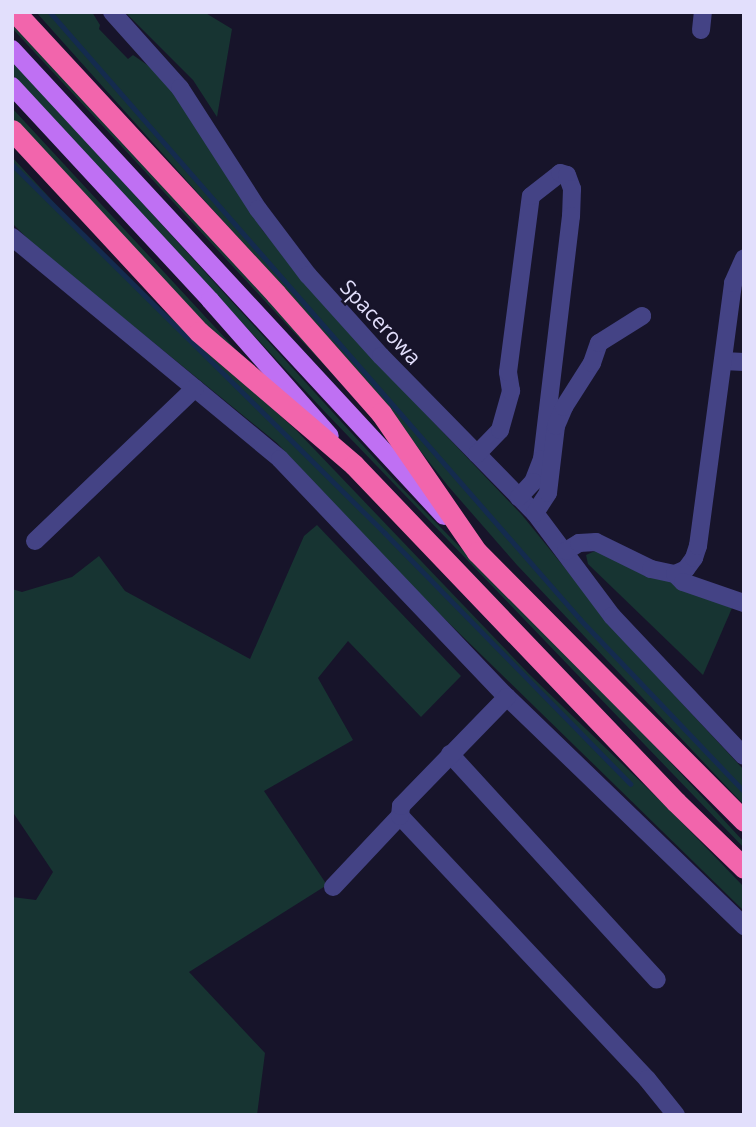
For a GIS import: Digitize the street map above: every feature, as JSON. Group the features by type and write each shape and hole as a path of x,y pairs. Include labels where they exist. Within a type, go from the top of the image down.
{"highway":[{"path":"15,12 276,294 381,413 477,552 744,821"},
{"path":"12,130 205,338 354,465 667,793 744,868"}],"main road":[{"path":"12,49 477,552"},
{"path":"12,86 210,300 354,465"}],"street":[{"name":"Spacerowa","path":"113,12 185,94 289,253 352,326 535,513 612,616 744,756"},
{"path":"477,454 500,429 511,391 508,372 531,196 560,173 567,175 572,189 571,216 541,459 533,482 519,497"},
{"path":"12,237 280,459 507,698 744,926"},
{"path":"674,575 686,569 698,546 733,283 744,258"},
{"path":"535,513 548,492 556,426 564,407 592,363 599,343 642,316"},
{"path":"723,361 744,362"},
{"path":"35,541 195,388"},
{"path":"566,551 579,542 596,542 651,569 674,575 683,583 744,603"},
{"path":"332,887 400,816 401,806 507,698"},
{"path":"450,754 657,980"},
{"path":"400,816 647,1079 676,1115"}],"green space":[{"path":"36,12 92,12 100,25 99,29 128,59 133,55 156,71 173,91 263,231 378,364 522,515 624,641 744,770 744,805 517,565 448,486 364,379"},
{"path":"125,12 204,12 232,29 217,117 193,80"},
{"path":"12,18 110,123 388,434 12,28"},
{"path":"12,60 398,484 660,751 744,842 744,848 324,411 12,75"},
{"path":"12,108 238,352 233,356 12,120"},
{"path":"12,157 108,261 295,429 529,674 671,811 744,887 744,911 413,588 277,443 35,246 12,223"},
{"path":"317,525 461,676 421,717 348,641 318,678 353,740 264,791 327,885 189,972 265,1053 257,1115 12,1115 12,897 36,900 53,872 12,811 12,589 22,592 72,577 99,556 125,591 250,659 304,536"},
{"path":"597,550 732,608 703,675 588,564 586,555"}],"waterway":[{"path":"50,12 580,619 744,791"},
{"path":"12,164 385,533 631,784"}]}
